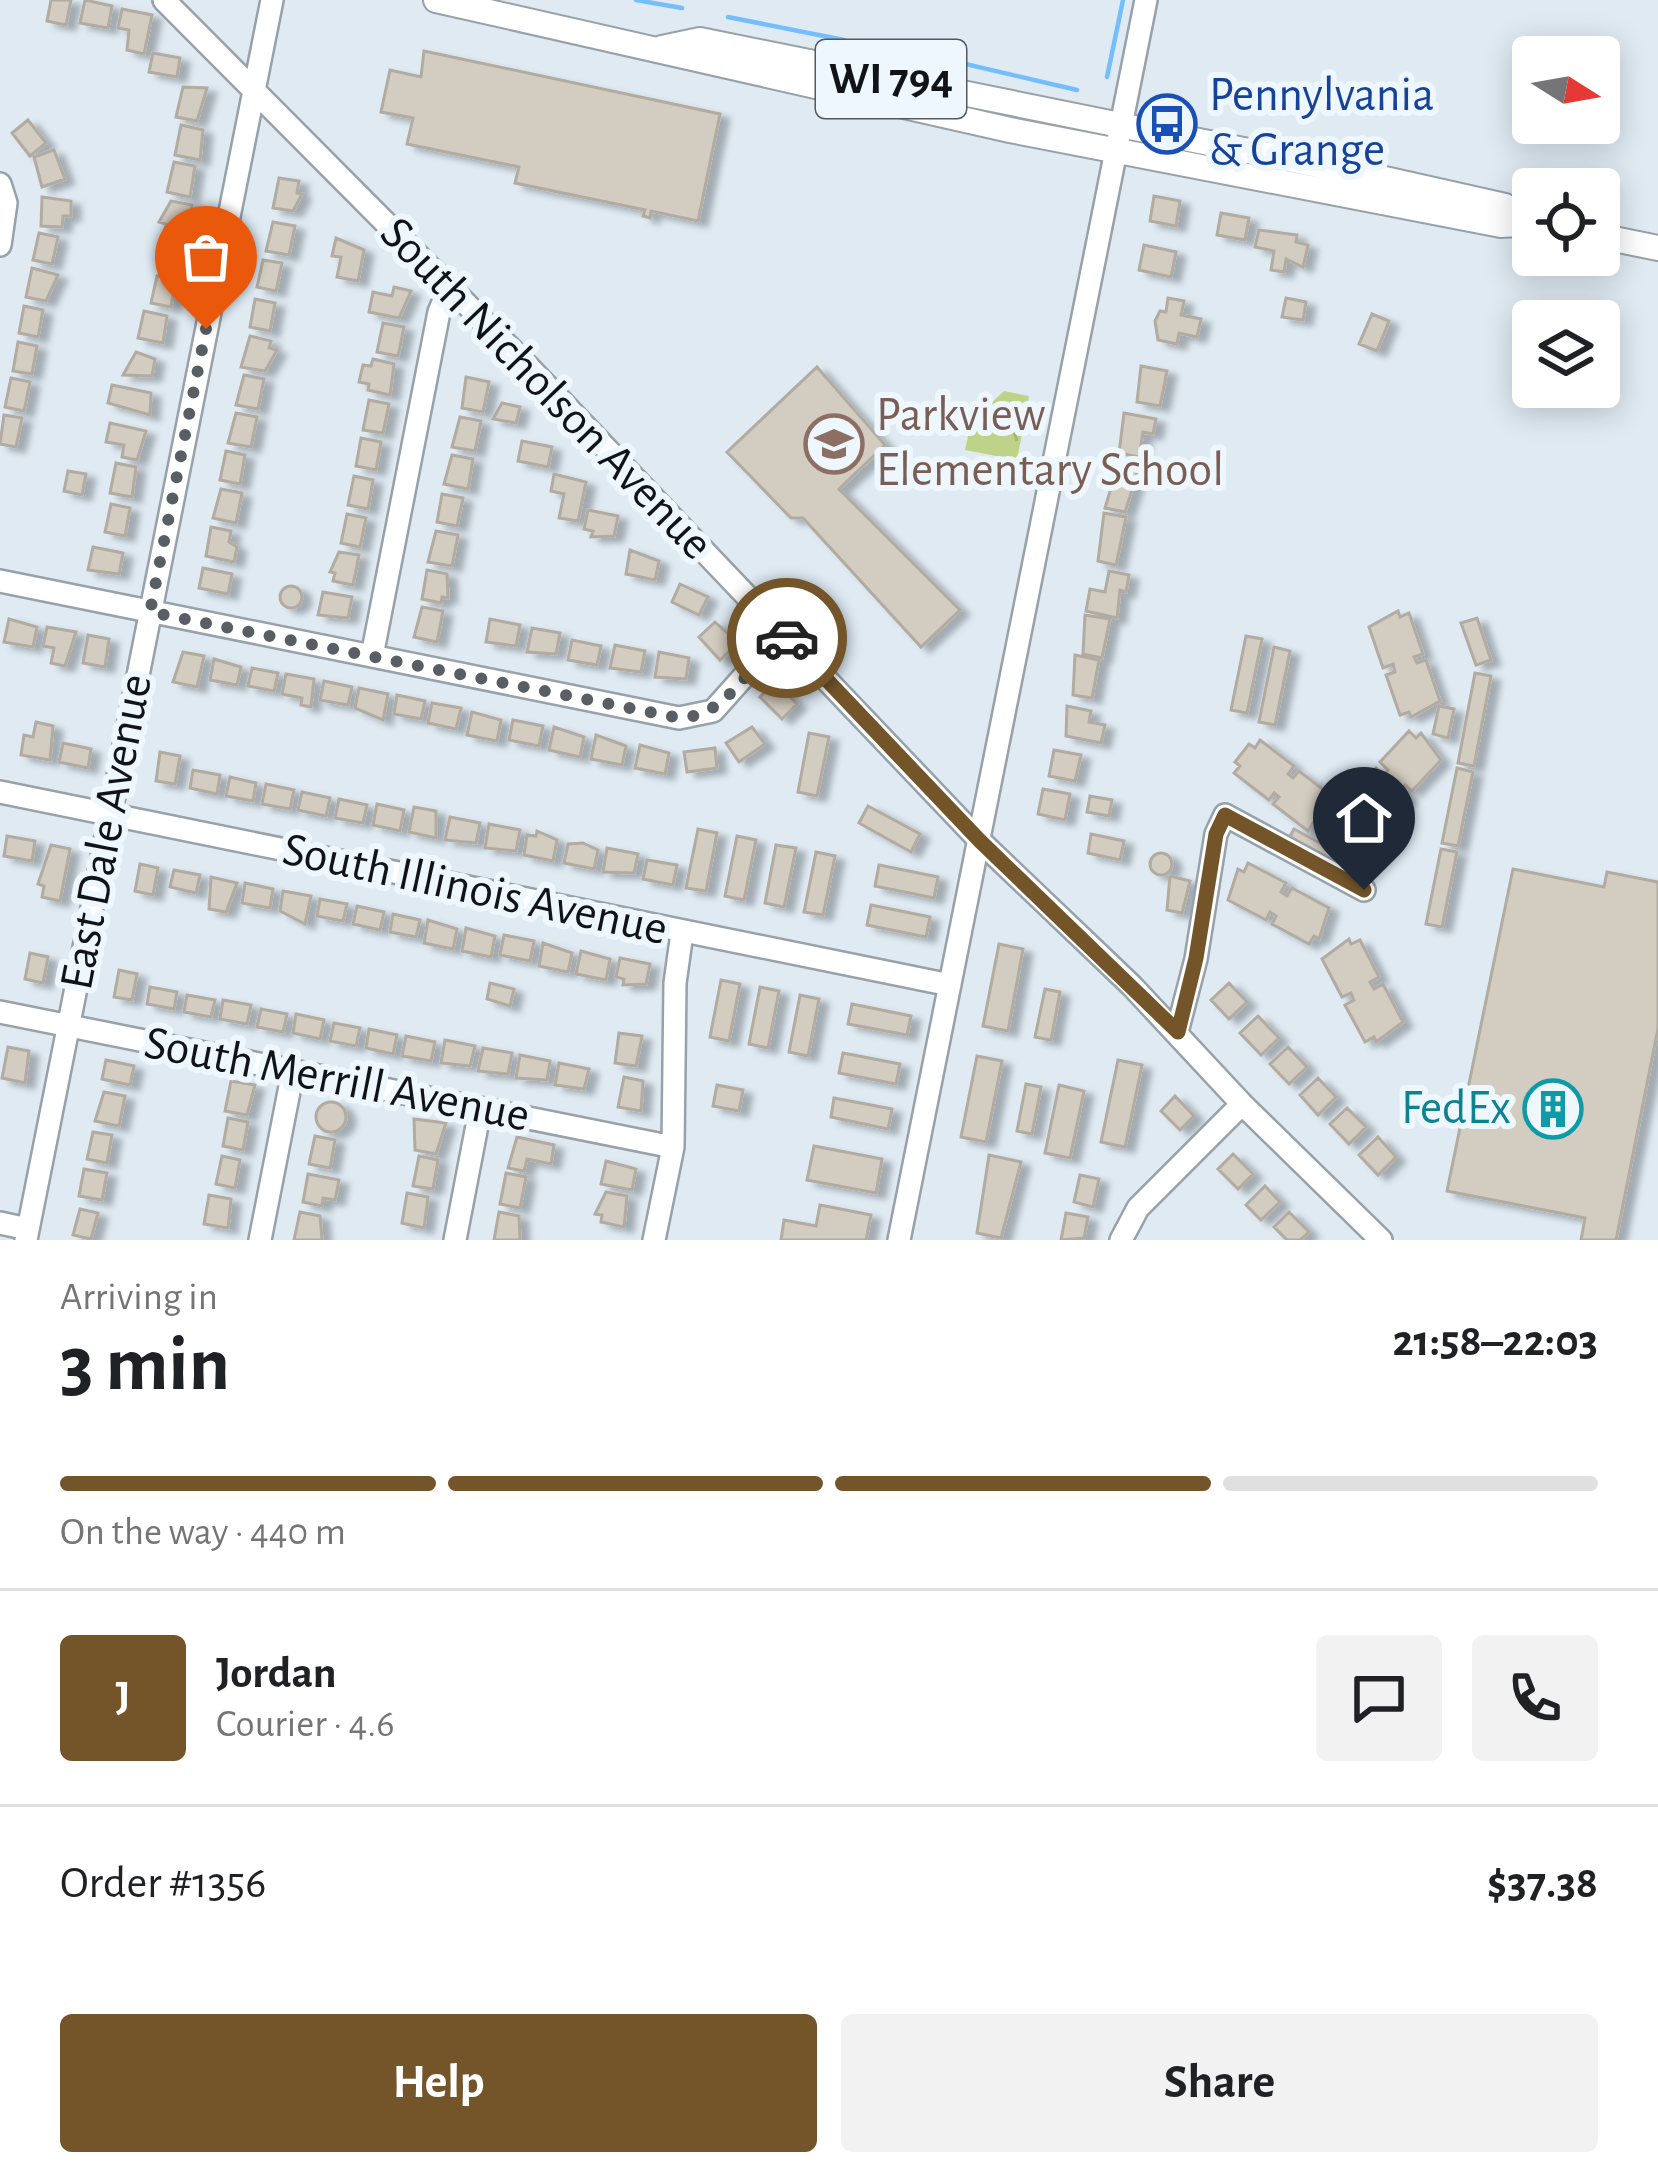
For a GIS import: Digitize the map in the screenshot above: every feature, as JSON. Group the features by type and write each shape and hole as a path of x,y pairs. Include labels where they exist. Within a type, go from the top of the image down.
{"main road":[{"name":"WI 794","path":"436,0 1115,152 1512,224"},
{"name":"WI 794","path":"662,48 700,40 1512,210"},
{"path":"1620,240 1658,248"}],"street":[{"name":"South Nicholson Avenue","path":"164,0 449,288 980,841 1178,1032 1242,1104 1381,1240"},
{"name":"East Dale Avenue","path":"27,1234 272,0"},
{"path":"899,1240 1146,0"},
{"path":"0,184 6,203 0,245"},
{"path":"372,656 439,312 449,288"},
{"path":"0,581 698,717 713,711 782,634"},
{"name":"South Illinois Avenue","path":"0,792 950,985"},
{"path":"1178,1032 1196,958 1216,834 1225,815 1364,890"},
{"path":"654,1240 673,1147 675,983 682,933"},
{"name":"South Merrill Avenue","path":"0,1012 673,1147"},
{"path":"260,1240 293,1071"},
{"path":"1121,1240 1138,1208 1242,1104"},
{"path":"455,1240 480,1110"},
{"path":"0,1223 27,1234"}],"green space":[{"path":"1004,391 1029,396 1017,460 965,450 971,422"}],"building":[{"path":"51,0 71,0 66,25 47,21"},
{"path":"85,0 112,6 108,28 80,23"},
{"path":"122,9 152,15 144,54 127,50 129,30 118,28"},
{"path":"424,51 720,114 698,221 651,211 650,218 643,216 645,210 515,183 519,167 407,144 413,118 381,112 390,70 421,77"},
{"path":"153,53 180,58 177,77 149,72"},
{"path":"183,87 207,88 197,121 176,117"},
{"path":"28,120 46,143 30,156 12,133"},
{"path":"181,125 203,130 200,160 175,155"},
{"path":"54,150 65,179 42,187 34,157"},
{"path":"174,162 195,166 190,197 167,192"},
{"path":"279,178 299,181 297,193 302,194 293,211 273,208"},
{"path":"1154,196 1180,201 1176,226 1150,221"},
{"path":"42,197 71,201 71,216 63,216 62,227 41,226"},
{"path":"171,201 192,205 185,235 165,230 166,224 159,222"},
{"path":"1221,213 1249,218 1245,240 1217,235"},
{"path":"273,222 295,226 289,255 266,251"},
{"path":"1259,230 1297,235 1296,242 1308,245 1303,267 1286,259 1284,272 1271,270 1274,251 1255,247"},
{"path":"39,233 58,237 52,264 33,260"},
{"path":"163,238 183,242 177,269 158,265"},
{"path":"336,238 364,250 358,281 337,277 341,257 332,256"},
{"path":"1144,245 1176,252 1171,277 1139,270"},
{"path":"263,260 282,263 276,291 257,287"},
{"path":"32,268 58,275 46,301 26,297"},
{"path":"157,276 176,280 171,307 151,303"},
{"path":"394,287 411,291 399,318 369,312 373,292 392,296"},
{"path":"1168,298 1184,301 1181,315 1201,319 1197,337 1179,333 1177,344 1158,340 1155,321 1160,311 1166,312"},
{"path":"1286,298 1306,302 1303,320 1282,317"},
{"path":"255,299 275,303 270,331 250,327"},
{"path":"24,306 43,310 38,337 19,333"},
{"path":"144,311 167,316 163,343 138,338"},
{"path":"1372,314 1389,321 1377,351 1359,344"},
{"path":"383,323 404,327 398,356 377,352"},
{"path":"250,336 271,341 269,348 277,350 265,371 241,367"},
{"path":"18,342 37,346 32,374 13,371"},
{"path":"136,352 155,359 152,376 123,375"},
{"path":"373,359 394,364 390,395 368,390 369,384 359,382 363,365 371,366"},
{"path":"1141,366 1167,371 1160,406 1137,402"},
{"path":"817,367 885,445 839,489 960,610 921,647 803,518 791,518 727,452"},
{"path":"244,375 264,379 258,409 236,405"},
{"path":"466,377 489,382 483,412 462,408"},
{"path":"11,378 30,382 24,411 5,407"},
{"path":"112,385 151,393 150,415 108,403"},
{"path":"369,400 389,404 383,433 363,430"},
{"path":"502,403 520,407 516,423 493,419"},
{"path":"236,413 257,417 251,447 228,443"},
{"path":"1124,413 1156,419 1153,434 1143,432 1139,457 1119,453"},
{"path":"4,415 22,418 16,447 0,444"},
{"path":"460,417 481,421 475,451 452,447"},
{"path":"110,423 146,431 137,460 122,457 124,445 106,442"},
{"path":"361,438 381,442 376,470 356,466"},
{"path":"522,441 552,447 548,467 518,461"},
{"path":"226,451 245,455 240,484 220,480"},
{"path":"452,455 473,459 468,489 444,484"},
{"path":"1119,461 1140,465 1125,512 1105,508"},
{"path":"116,463 136,467 132,497 110,493"},
{"path":"68,471 86,474 82,495 64,491"},
{"path":"554,474 586,482 578,521 559,518 564,494 551,491"},
{"path":"354,476 373,480 368,509 348,505"},
{"path":"221,489 242,493 236,523 213,518"},
{"path":"442,494 463,498 457,526 437,522"},
{"path":"111,504 130,508 125,536 105,532"},
{"path":"588,510 618,516 614,536 591,537 593,531 584,529"},
{"path":"1104,513 1126,517 1116,565 1098,561"},
{"path":"347,514 366,518 360,547 341,543"},
{"path":"211,527 231,531 229,542 237,547 234,562 206,556"},
{"path":"436,531 458,535 452,566 428,562"},
{"path":"93,547 123,553 119,574 88,570"},
{"path":"630,550 659,561 655,580 626,574"},
{"path":"339,552 359,555 353,585 333,581 335,573 330,572"},
{"path":"203,568 232,574 228,594 199,588"},
{"path":"427,570 447,574 448,598 442,597 441,603 422,599"},
{"path":"1109,571 1129,575 1126,592 1120,590 1117,618 1086,611 1090,589 1105,592"},
{"path":"680,584 708,597 699,615 672,602"},
{"path":"291,586 302,597 291,608 280,597"},
{"path":"323,592 352,597 348,618 318,615"},
{"path":"422,607 443,611 437,642 414,637"},
{"path":"1398,611 1400,617 1409,613 1423,654 1414,657 1417,663 1426,660 1440,701 1411,717 1409,712 1400,715 1386,675 1395,672 1393,664 1383,668 1369,627"},
{"path":"1085,615 1110,619 1102,658 1083,654"},
{"path":"1477,618 1491,660 1476,665 1461,623"},
{"path":"9,619 37,627 33,647 4,642"},
{"path":"490,619 520,625 516,646 486,642"},
{"path":"715,622 738,643 720,660 699,637"},
{"path":"47,627 76,632 65,666 51,663 54,648 43,646"},
{"path":"532,628 560,633 556,654 527,652"},
{"path":"88,635 109,639 105,667 83,663"},
{"path":"1246,636 1262,639 1247,713 1231,710"},
{"path":"572,640 601,646 597,665 568,660"},
{"path":"615,645 645,651 641,672 610,668"},
{"path":"1274,647 1290,651 1275,725 1259,722"},
{"path":"183,652 204,656 197,687 173,682"},
{"path":"659,652 689,658 686,679 655,677"},
{"path":"1075,655 1099,660 1092,698 1073,695"},
{"path":"214,659 241,667 237,685 210,680"},
{"path":"252,668 278,673 274,691 248,686"},
{"path":"1475,673 1491,676 1474,766 1458,763"},
{"path":"286,674 314,679 311,707 301,705 302,698 282,694"},
{"path":"324,681 352,687 348,705 320,700"},
{"path":"775,682 797,704 782,719 760,697"},
{"path":"359,688 388,694 383,720 355,708"},
{"path":"397,695 425,701 421,719 394,714"},
{"path":"432,703 461,708 456,729 428,723"},
{"path":"1067,706 1091,711 1089,722 1105,725 1101,743 1066,736"},
{"path":"1439,706 1454,709 1448,738 1433,734"},
{"path":"472,712 501,720 497,741 467,735"},
{"path":"513,720 543,726 539,746 509,740"},
{"path":"36,722 53,726 50,760 21,755 24,735 33,737"},
{"path":"554,727 584,737 580,757 549,750"},
{"path":"752,727 765,744 739,762 726,743"},
{"path":"1409,731 1416,738 1421,733 1441,760 1412,791 1405,785 1400,790 1407,797 1378,828 1371,821 1367,826 1347,800 1376,768 1383,775 1388,770 1380,762"},
{"path":"809,733 829,737 817,796 798,792"},
{"path":"596,735 626,746 622,765 591,759"},
{"path":"1260,740 1294,766 1288,774 1293,778 1299,771 1334,798 1318,827 1313,823 1308,831 1273,804 1279,797 1274,793 1269,800 1234,773 1240,766 1235,762 1249,744 1255,748"},
{"path":"63,743 91,749 88,768 59,762"},
{"path":"640,745 669,753 665,774 635,768"},
{"path":"715,748 717,768 687,772 684,752"},
{"path":"1054,750 1081,755 1075,781 1049,776"},
{"path":"160,752 180,756 175,784 156,781"},
{"path":"1457,768 1473,772 1458,846 1442,843"},
{"path":"193,770 220,775 217,794 190,788"},
{"path":"230,777 256,783 253,801 226,796"},
{"path":"266,784 294,790 290,809 262,804"},
{"path":"1043,789 1070,794 1065,820 1038,814"},
{"path":"302,792 330,798 326,816 298,810"},
{"path":"1090,796 1112,800 1109,816 1087,812"},
{"path":"339,799 367,805 363,823 335,818"},
{"path":"377,804 404,810 400,831 373,825"},
{"path":"868,806 920,834 911,852 859,823"},
{"path":"414,807 436,811 436,838 409,832"},
{"path":"450,817 480,823 476,843 445,840"},
{"path":"489,824 520,830 516,851 485,848"},
{"path":"698,829 717,833 706,891 686,888"},
{"path":"1294,829 1340,854 1333,867 1287,842"},
{"path":"537,831 557,840 553,861 524,855 527,835 536,836"},
{"path":"1091,834 1124,841 1120,860 1088,853"},
{"path":"7,836 35,841 32,861 4,856"},
{"path":"737,836 756,840 744,900 725,896"},
{"path":"583,843 598,850 594,869 564,863 568,844"},
{"path":"51,845 70,849 60,901 42,897 44,886 38,884"},
{"path":"776,845 796,848 784,907 765,903"},
{"path":"607,848 638,854 634,873 603,872"},
{"path":"1441,849 1457,852 1442,927 1426,924"},
{"path":"816,852 835,856 823,915 804,912"},
{"path":"1161,853 1172,864 1161,875 1150,864"},
{"path":"647,860 677,865 673,885 643,879"},
{"path":"1248,863 1286,883 1281,892 1287,896 1292,888 1329,908 1319,939 1314,936 1309,944 1272,924 1276,916 1270,912 1266,920 1228,900 1238,869 1244,872"},
{"path":"140,864 158,868 153,895 135,891"},
{"path":"879,865 938,877 934,898 875,886"},
{"name":"FedEx","path":"1513,869 1604,887 1607,872 1658,882 1658,1028 1616,1240 1581,1240 1585,1218 1447,1191"},
{"path":"174,870 200,875 196,893 170,887"},
{"path":"1170,876 1190,881 1182,913 1167,910"},
{"path":"211,877 237,883 226,912 209,909"},
{"path":"245,883 273,889 270,908 242,903"},
{"path":"283,891 311,896 305,924 280,911"},
{"path":"320,899 347,904 343,921 317,916"},
{"path":"871,905 930,917 926,937 867,925"},
{"path":"357,906 384,912 380,930 353,924"},
{"path":"393,914 420,920 416,937 390,932"},
{"path":"428,920 457,929 453,949 424,943"},
{"path":"466,928 495,936 491,957 462,951"},
{"path":"504,935 534,941 530,961 500,955"},
{"path":"1349,939 1351,944 1360,940 1379,977 1370,982 1374,989 1383,984 1403,1022 1376,1042 1374,1037 1365,1042 1345,1005 1354,1000 1351,993 1342,997 1322,959"},
{"path":"543,943 572,953 568,972 539,966"},
{"path":"999,944 1023,949 1008,1031 983,1026"},
{"path":"581,951 610,959 606,980 576,974"},
{"path":"30,953 48,957 43,983 25,979"},
{"path":"620,958 650,964 646,984 623,985 624,979 616,977"},
{"path":"119,970 137,974 132,1000 114,997"},
{"path":"721,980 740,984 729,1041 710,1037"},
{"path":"490,983 514,989 510,1006 487,999"},
{"path":"1229,983 1247,1002 1229,1019 1211,1000"},
{"path":"150,987 177,992 174,1009 147,1004"},
{"path":"760,987 779,991 768,1048 749,1044"},
{"path":"1045,989 1060,992 1051,1040 1035,1037"},
{"path":"187,995 215,1000 211,1017 184,1012"},
{"path":"800,995 819,999 808,1056 789,1052"},
{"path":"223,1000 251,1005 247,1024 220,1019"},
{"path":"852,1004 911,1016 907,1035 848,1024"},
{"path":"261,1009 287,1014 283,1032 257,1027"},
{"path":"296,1014 324,1020 320,1039 293,1033"},
{"path":"1258,1016 1279,1038 1261,1055 1240,1033"},
{"path":"334,1023 360,1028 356,1046 330,1041"},
{"path":"369,1029 397,1035 393,1054 366,1048"},
{"path":"619,1033 642,1036 636,1066 615,1063"},
{"path":"406,1036 435,1042 431,1061 402,1056"},
{"path":"445,1040 475,1046 470,1066 441,1063"},
{"path":"8,1047 29,1051 25,1083 2,1078"},
{"path":"1288,1047 1307,1067 1289,1084 1270,1064"},
{"path":"483,1048 512,1053 508,1074 478,1071"},
{"path":"843,1053 900,1064 896,1084 839,1073"},
{"path":"520,1055 550,1061 547,1080 516,1078"},
{"path":"977,1056 1002,1061 986,1142 961,1137"},
{"path":"106,1060 134,1066 130,1085 102,1079"},
{"path":"1118,1060 1142,1065 1125,1147 1101,1142"},
{"path":"559,1063 589,1069 584,1089 555,1085"},
{"path":"624,1077 643,1081 641,1111 618,1107"},
{"path":"1318,1078 1336,1097 1318,1115 1300,1095"},
{"path":"231,1081 255,1085 247,1115 225,1111"},
{"path":"1026,1084 1041,1087 1032,1134 1017,1131"},
{"path":"717,1085 743,1090 739,1111 713,1106"},
{"path":"1059,1085 1084,1091 1070,1158 1045,1153"},
{"path":"104,1092 125,1096 119,1126 95,1121"},
{"path":"1175,1096 1194,1116 1180,1130 1161,1111"},
{"path":"834,1098 892,1109 888,1129 831,1117"},
{"path":"331,1102 346,1117 331,1132 316,1117"},
{"path":"1347,1108 1366,1127 1349,1144 1330,1124"},
{"path":"228,1118 248,1122 243,1150 223,1146"},
{"path":"414,1119 446,1123 436,1154 415,1150"},
{"path":"93,1132 112,1135 107,1163 87,1159"},
{"path":"315,1136 335,1140 330,1168 309,1164"},
{"path":"517,1137 554,1145 551,1164 527,1159 524,1171 508,1168"},
{"path":"1378,1137 1396,1157 1378,1175 1359,1155"},
{"path":"814,1146 882,1159 876,1193 807,1180"},
{"path":"1233,1154 1253,1174 1238,1189 1218,1169"},
{"path":"989,1155 1021,1162 1001,1238 977,1233"},
{"path":"222,1156 240,1160 235,1188 216,1184"},
{"path":"419,1156 438,1160 433,1189 413,1186"},
{"path":"606,1161 636,1169 632,1190 601,1184"},
{"path":"84,1169 107,1173 102,1200 79,1196"},
{"path":"506,1173 526,1177 520,1208 500,1204"},
{"path":"308,1174 339,1180 335,1200 323,1198 322,1206 303,1202"},
{"path":"1080,1175 1099,1179 1093,1207 1074,1202"},
{"path":"1265,1186 1280,1202 1261,1220 1246,1205"},
{"path":"606,1192 627,1196 624,1227 601,1222 602,1215 595,1214"},
{"path":"407,1193 428,1197 424,1228 402,1223"},
{"path":"209,1195 231,1199 228,1228 204,1224"},
{"path":"820,1205 871,1215 866,1240 781,1240 784,1220 816,1226"},
{"path":"80,1209 98,1213 91,1239 73,1235"},
{"path":"300,1212 320,1216 322,1240 294,1240"},
{"path":"499,1212 519,1216 520,1240 494,1240"},
{"path":"1289,1212 1309,1232 1300,1240 1287,1240 1274,1227"},
{"path":"1066,1213 1088,1217 1084,1238 1061,1240"}],"waterway":[{"path":"636,0 682,8"},
{"path":"1107,77 1123,0"},
{"path":"728,17 844,40"},
{"path":"893,47 1077,90"}],"way so far":[{"path":"206,329 150,612 679,718 713,711 767,648 782,634 787,638"}],"place":[{"name":"Pennylvania & Grange","path":"1167,124"},
{"name":"Parkview Elementary School","path":"834,444"},
{"name":"FedEx","path":"1553,1109"}],"route":[{"path":"787,638 980,841 1178,1032 1196,958 1216,834 1225,815 1364,890"}]}
